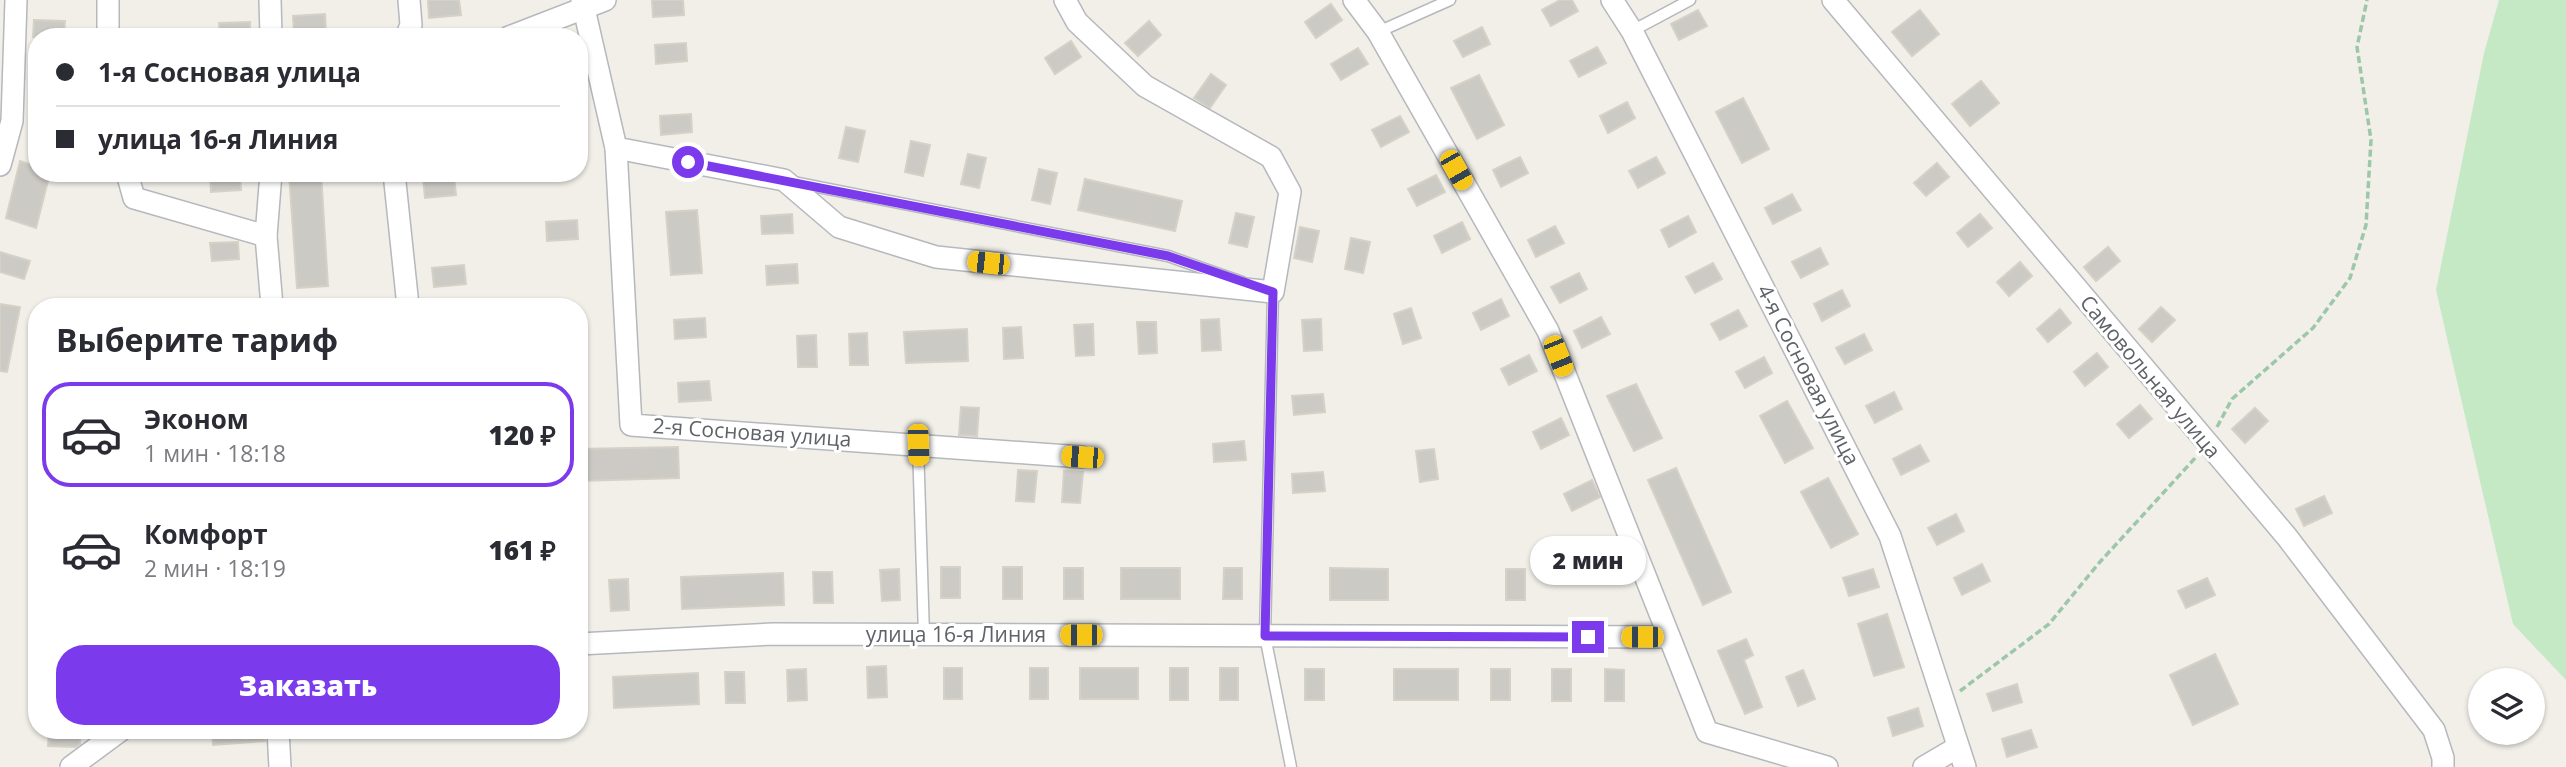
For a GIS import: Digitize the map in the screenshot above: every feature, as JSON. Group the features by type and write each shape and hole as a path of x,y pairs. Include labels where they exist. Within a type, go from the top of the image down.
{"street":[{"path":"0,166 12,121 16,0"},
{"path":"108,0 108,28"},
{"path":"270,0 271,28"},
{"path":"409,0 409,28"},
{"path":"529,28 584,4 605,0"},
{"path":"616,148 784,180 839,227 936,257 1273,292 1290,192 1270,157 1145,86 1077,22 1065,0"},
{"path":"1354,0 1378,32 1548,331 1707,732 1827,767"},
{"name":"4-я Сосновая улица","path":"1612,0 1632,31 1890,536 1965,767"},
{"name":"Самовольная улица","path":"1833,0 2287,537 2434,730 2443,758 2442,767"},
{"name":"2-я Сосновая улица","path":"584,4 616,148 631,425 1082,457"},
{"path":"130,182 134,198 266,236"},
{"path":"270,182 266,236 271,298"},
{"path":"395,182 407,298"},
{"name":"улица 16-я Линия","path":"588,644 773,634 1669,637"},
{"path":"71,767 109,739"},
{"path":"278,739 280,767"},
{"path":"1924,767 1958,747"}],"lane":[{"path":"1378,32 1450,0"},
{"path":"1632,31 1690,0"},
{"path":"784,180 1168,256 1273,292 1265,636 1291,767"},
{"path":"918,445 924,635"}],"path":[{"path":"1944,703 2049,624 2099,563 2207,445 2232,398 2313,328 2350,278 2366,225 2371,140 2357,47 2367,0"}],"green space":[{"path":"2499,0 2566,0 2566,680 2513,624 2436,290 2484,53"}],"building":[{"path":"428,0 459,0 461,15 429,18"},
{"path":"652,0 683,0 684,15 653,17"},
{"path":"1560,0 1572,0 1578,11 1551,26 1542,10"},
{"path":"1331,4 1342,20 1316,38 1305,22"},
{"path":"1698,10 1707,26 1679,40 1671,24"},
{"path":"1920,10 1939,34 1912,56 1892,32"},
{"path":"325,14 326,28 294,28 293,16"},
{"path":"34,20 65,21 65,28 34,28"},
{"path":"1149,21 1161,35 1138,56 1125,43"},
{"path":"250,22 250,28 219,28 219,23"},
{"path":"1482,27 1490,44 1463,57 1454,41"},
{"path":"1071,41 1081,57 1055,74 1045,58"},
{"path":"686,43 687,61 656,64 655,45"},
{"path":"1597,47 1606,63 1579,77 1570,61"},
{"path":"1358,48 1368,64 1341,80 1331,64"},
{"path":"1211,74 1226,85 1210,108 1194,98"},
{"path":"1479,75 1504,125 1477,139 1451,88"},
{"path":"1981,81 1999,103 1970,126 1952,104"},
{"path":"1743,98 1769,149 1742,163 1716,112"},
{"path":"1627,102 1635,118 1608,133 1600,116"},
{"path":"691,114 692,132 661,135 660,116"},
{"path":"1400,116 1409,132 1381,147 1372,130"},
{"path":"846,127 865,131 858,162 839,158"},
{"path":"911,141 930,145 923,176 905,172"},
{"path":"968,154 986,158 979,188 961,184"},
{"path":"1520,157 1528,173 1501,187 1493,170"},
{"path":"1656,157 1665,173 1638,188 1629,171"},
{"path":"20,161 28,164 28,182 48,182 36,228 6,218"},
{"path":"1937,163 1949,177 1926,196 1914,183"},
{"path":"1039,169 1057,173 1050,204 1032,200"},
{"path":"1436,175 1445,192 1417,206 1408,189"},
{"path":"1085,179 1182,201 1175,231 1078,210"},
{"path":"210,182 241,182 241,190 211,192"},
{"path":"290,182 322,182 328,286 297,288"},
{"path":"423,182 455,182 456,195 425,198"},
{"path":"1792,194 1801,210 1773,224 1765,208"},
{"path":"697,210 702,273 671,275 666,212"},
{"path":"1236,213 1254,217 1247,247 1229,243"},
{"path":"792,214 793,233 762,234 761,216"},
{"path":"1980,214 1992,228 1968,247 1957,233"},
{"path":"1688,216 1696,232 1669,247 1661,230"},
{"path":"577,220 578,239 547,241 546,222"},
{"path":"1462,222 1470,239 1442,253 1434,236"},
{"path":"1555,226 1564,243 1536,257 1528,240"},
{"path":"1300,227 1319,231 1312,262 1294,258"},
{"path":"1351,238 1370,242 1363,273 1345,269"},
{"path":"238,242 239,259 212,261 210,243"},
{"path":"2108,247 2120,261 2096,281 2084,267"},
{"path":"1820,248 1828,264 1801,278 1792,262"},
{"path":"0,252 30,261 24,279 0,272"},
{"path":"2020,262 2032,276 2009,296 1997,282"},
{"path":"1713,263 1722,279 1695,293 1686,277"},
{"path":"797,264 798,283 767,285 766,266"},
{"path":"464,265 466,284 434,287 432,268"},
{"path":"1579,273 1587,289 1560,303 1551,287"},
{"path":"1842,290 1850,306 1822,321 1814,304"},
{"path":"1501,299 1509,316 1481,330 1473,313"},
{"path":"0,304 20,307 7,372 0,371"},
{"path":"2161,307 2175,320 2152,342 2139,329"},
{"path":"1411,308 1421,338 1403,344 1394,314"},
{"path":"2060,309 2071,323 2048,342 2037,329"},
{"path":"1738,310 1747,326 1720,340 1711,324"},
{"path":"1601,317 1610,334 1582,348 1574,331"},
{"path":"705,318 706,337 675,339 674,320"},
{"path":"1219,319 1221,350 1202,351 1201,320"},
{"path":"1321,319 1322,350 1304,351 1302,320"},
{"path":"1137,322 1156,322 1157,353 1139,354"},
{"path":"1093,324 1094,355 1076,356 1074,325"},
{"path":"1021,327 1023,358 1004,359 1003,328"},
{"path":"967,329 968,361 906,363 904,332"},
{"path":"867,333 868,365 850,365 849,334"},
{"path":"1864,334 1872,350 1845,364 1836,348"},
{"path":"816,335 817,367 798,367 797,336"},
{"path":"2097,353 2108,367 2085,386 2074,372"},
{"path":"1529,355 1537,371 1509,385 1501,369"},
{"path":"1764,357 1772,373 1745,388 1736,372"},
{"path":"709,381 711,400 679,402 678,383"},
{"path":"1636,384 1662,438 1634,451 1607,396"},
{"path":"1894,392 1902,409 1875,423 1866,406"},
{"path":"1323,394 1325,412 1294,415 1292,396"},
{"path":"1787,401 1813,448 1785,463 1760,416"},
{"path":"2140,405 2152,419 2129,438 2117,424"},
{"path":"961,407 979,408 977,436 959,435"},
{"path":"2255,408 2268,421 2245,443 2232,429"},
{"path":"1561,418 1569,435 1541,449 1533,432"},
{"path":"1244,441 1246,460 1214,462 1213,444"},
{"path":"1920,445 1929,461 1901,475 1893,459"},
{"path":"678,447 679,478 588,481 588,449"},
{"path":"1434,449 1438,479 1420,482 1416,451"},
{"path":"1676,468 1731,592 1703,605 1648,480"},
{"path":"1018,470 1037,471 1034,502 1016,501"},
{"path":"1064,471 1083,472 1080,503 1062,502"},
{"path":"1323,472 1325,491 1293,493 1292,474"},
{"path":"1828,478 1858,534 1831,548 1801,492"},
{"path":"1592,480 1600,497 1572,511 1564,494"},
{"path":"2324,496 2332,513 2304,526 2296,509"},
{"path":"1956,514 1964,531 1937,545 1928,528"},
{"path":"1589,557 1590,575 1558,576 1558,558"},
{"path":"1982,564 1990,581 1962,595 1954,578"},
{"path":"941,567 960,567 960,598 941,598"},
{"path":"1003,567 1022,567 1022,599 1003,599"},
{"path":"1064,568 1083,568 1083,599 1064,599"},
{"path":"1121,568 1180,568 1180,599 1121,599"},
{"path":"1224,568 1242,568 1242,599 1223,599"},
{"path":"1330,568 1388,569 1388,600 1330,600"},
{"path":"899,569 900,600 882,601 880,570"},
{"path":"1506,569 1525,569 1525,600 1506,600"},
{"path":"1873,569 1879,587 1849,596 1843,578"},
{"path":"813,572 832,572 833,603 814,603"},
{"path":"783,573 784,605 682,609 681,577"},
{"path":"2207,578 2215,595 2186,608 2178,591"},
{"path":"628,579 629,610 611,611 609,580"},
{"path":"1887,614 1904,667 1874,676 1858,624"},
{"path":"1746,639 1753,655 1744,660 1762,707 1745,714 1718,651"},
{"path":"2215,654 2238,704 2193,725 2170,675"},
{"path":"886,666 887,697 868,698 867,667"},
{"path":"944,668 962,668 962,699 944,699"},
{"path":"1030,668 1048,668 1048,699 1030,699"},
{"path":"1080,668 1138,668 1138,699 1080,699"},
{"path":"1170,668 1188,668 1188,700 1170,700"},
{"path":"1220,668 1238,668 1238,700 1220,700"},
{"path":"806,669 807,700 788,701 787,670"},
{"path":"1305,669 1324,669 1324,700 1305,700"},
{"path":"1394,669 1458,669 1458,700 1394,700"},
{"path":"1491,669 1510,669 1510,700 1491,700"},
{"path":"1552,669 1571,669 1571,701 1552,701"},
{"path":"1605,669 1624,670 1624,701 1605,701"},
{"path":"1803,670 1815,699 1798,706 1786,677"},
{"path":"725,672 744,672 745,703 726,703"},
{"path":"698,673 699,704 614,708 613,677"},
{"path":"2017,684 2022,702 1993,711 1987,694"},
{"path":"1918,708 1923,726 1893,736 1888,718"},
{"path":"2031,730 2037,747 2007,757 2002,739"},
{"path":"48,739 80,739 80,744 76,747 48,746"},
{"path":"213,739 265,739 265,741 213,745"}],"route":[{"path":"688,162 1168,256 1273,292 1265,636 1588,637"}]}
